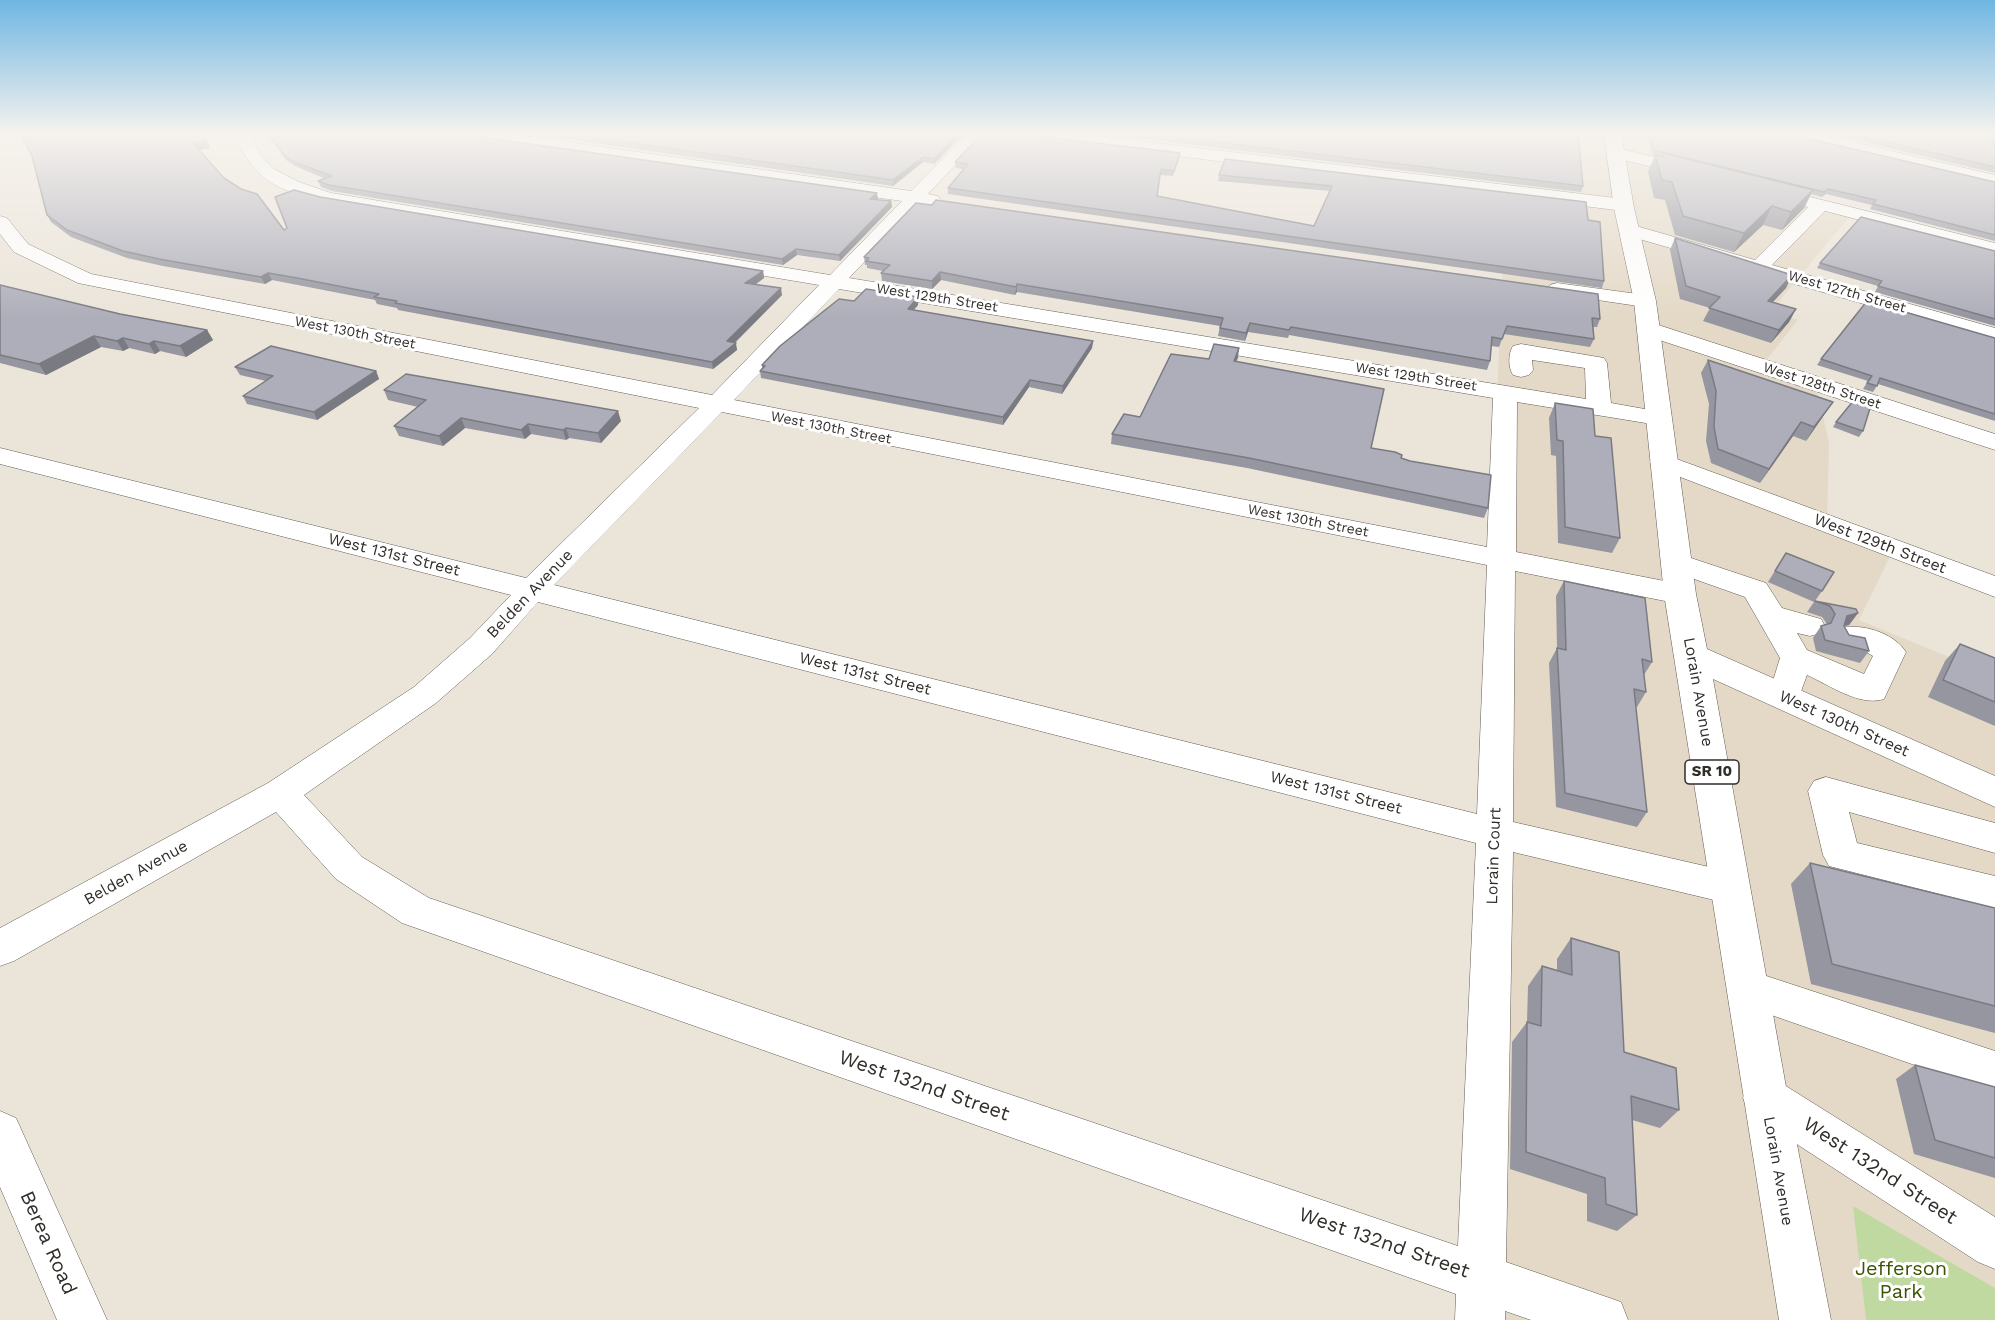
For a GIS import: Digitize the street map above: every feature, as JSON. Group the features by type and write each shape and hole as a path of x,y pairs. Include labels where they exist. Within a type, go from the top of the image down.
{"main road":[{"name":"Lorain Avenue","path":"1626,195 1649,329 1680,594 1693,656 1765,1098 1805,1320"},
{"name":"West 130th Street","path":"1693,656 1995,792"}],"street":[{"name":"West 129th Street","path":"317,195 835,281 1513,381 1599,408 1658,418"},
{"path":"892,195 949,203"},
{"name":"Belden Avenue","path":"0,948 280,793 425,694 481,646 532,590 716,405 918,195"},
{"name":"West 127th Street","path":"1475,195 1630,216 1759,267 1995,335"},
{"path":"1780,195 1995,249"},
{"path":"1759,267 1821,205"},
{"path":"1608,222 1630,216"},
{"name":"West 130th Street","path":"0,222 21,248 85,279 1680,594"},
{"path":"1753,245 1775,251"},
{"path":"1540,286 1645,301"},
{"name":"West 128th Street","path":"1649,329 1995,442"},
{"path":"1513,381 1521,351 1596,363 1599,408"},
{"name":"Lorain Court","path":"1480,1320 1501,559 1513,381"},
{"name":"West 131st Street","path":"0,456 1495,832 1731,888"},
{"name":"West 129th Street","path":"1663,462 1995,587"},
{"path":"1676,562 1756,590 1796,658 1873,691 1890,652 1867,639 1852,636"},
{"path":"1771,616 1810,626"},
{"path":"1784,697 1796,658"},
{"path":"1995,837 1826,791 1842,855 1995,892"},
{"name":"West 132nd Street","path":"280,793 348,868 416,911 1603,1320"},
{"path":"1748,989 1995,1072"},
{"name":"West 132nd Street","path":"1765,1098 1995,1245"},
{"name":"Berea Road","path":"0,1134 82,1320"}],"shaded area":[{"path":"1506,195 1791,195 1854,211 1771,311 1798,320 1764,363 1815,380 1829,443 1827,523 1894,548 1859,620 1995,676 1995,1288 1854,1207 1866,1320 1467,1320 1497,395"}],"green space":[{"name":"Jefferson Park","path":"1853,1206 1995,1288 1995,1320 1866,1320"}],"building":[{"path":"42,195 257,195 284,230 287,228 275,197 282,195 311,195 763,271 745,283 781,288 727,341 736,343 712,362 395,303 397,301 374,297 379,294 297,278 268,273 261,277 159,259 123,251 67,230 47,215"},
{"path":"388,195 875,195 870,199 891,201 839,255 796,249 782,259"},
{"path":"995,195 1157,195 1314,226 1328,195 1524,195 1586,202 1588,220 1600,222 1604,281"},
{"path":"1676,195 1808,195 1791,212 1772,206 1744,233 1683,216"},
{"path":"1852,195 1995,195 1995,235 1873,204 1876,200"},
{"path":"936,200 1598,294 1600,319 1592,318 1594,339 1507,326 1502,339 1492,337 1490,361 1291,327 1289,330 1250,323 1246,333 1220,328 1223,318 1017,284 1016,287 940,272 932,281 881,273 890,265 866,261 869,258 864,257 916,203 932,205"},
{"path":"1861,217 1995,251 1995,319 1878,286 1882,281 1820,263"},
{"path":"1675,238 1792,275 1768,301 1796,309 1779,330 1709,308 1720,297 1686,286"},
{"path":"0,285 120,314 207,330 180,346 154,341 149,344 123,338 117,341 94,336 39,364 0,355"},
{"path":"866,289 918,297 908,309 1093,341 1063,386 1030,380 1003,417 760,371 765,366 762,365 780,346 839,299 854,301"},
{"path":"1867,301 1995,338 1995,414 1880,378 1877,386 1867,383 1872,376 1821,359"},
{"path":"1214,344 1239,348 1234,361 1384,389 1371,448 1395,452 1402,455 1401,458 1410,461 1491,475 1488,508 1249,458 1112,434 1124,414 1140,417 1171,354 1209,359"},
{"path":"271,346 376,371 314,412 243,396 273,376 235,367"},
{"path":"1708,360 1833,402 1814,427 1801,422 1769,469 1718,449 1714,427 1716,391"},
{"path":"406,374 618,411 598,433 528,424 521,430 461,418 439,436 394,426 426,400 384,390"},
{"path":"1854,400 1871,405 1863,431 1836,422"},
{"path":"1555,403 1593,409 1595,436 1611,438 1620,538 1565,527 1563,441 1557,440"},
{"path":"1786,553 1834,572 1822,591 1775,571"},
{"path":"1564,581 1645,598 1652,662 1642,659 1646,692 1634,689 1647,812 1565,793 1557,648 1566,650"},
{"path":"1815,601 1856,609 1858,613 1847,616 1844,626 1849,635 1865,638 1869,651 1825,640 1821,626 1831,623 1835,614 1830,606"},
{"path":"1960,644 1995,658 1995,702 1943,680"},
{"path":"1810,863 1995,908 1995,1006 1832,964"},
{"path":"1571,938 1619,952 1624,1052 1676,1068 1679,1110 1631,1096 1637,1215 1606,1204 1605,1178 1526,1152 1527,1022 1541,1026 1542,966 1572,975"},
{"path":"1915,1065 1995,1087 1995,1158 1935,1140"}]}
